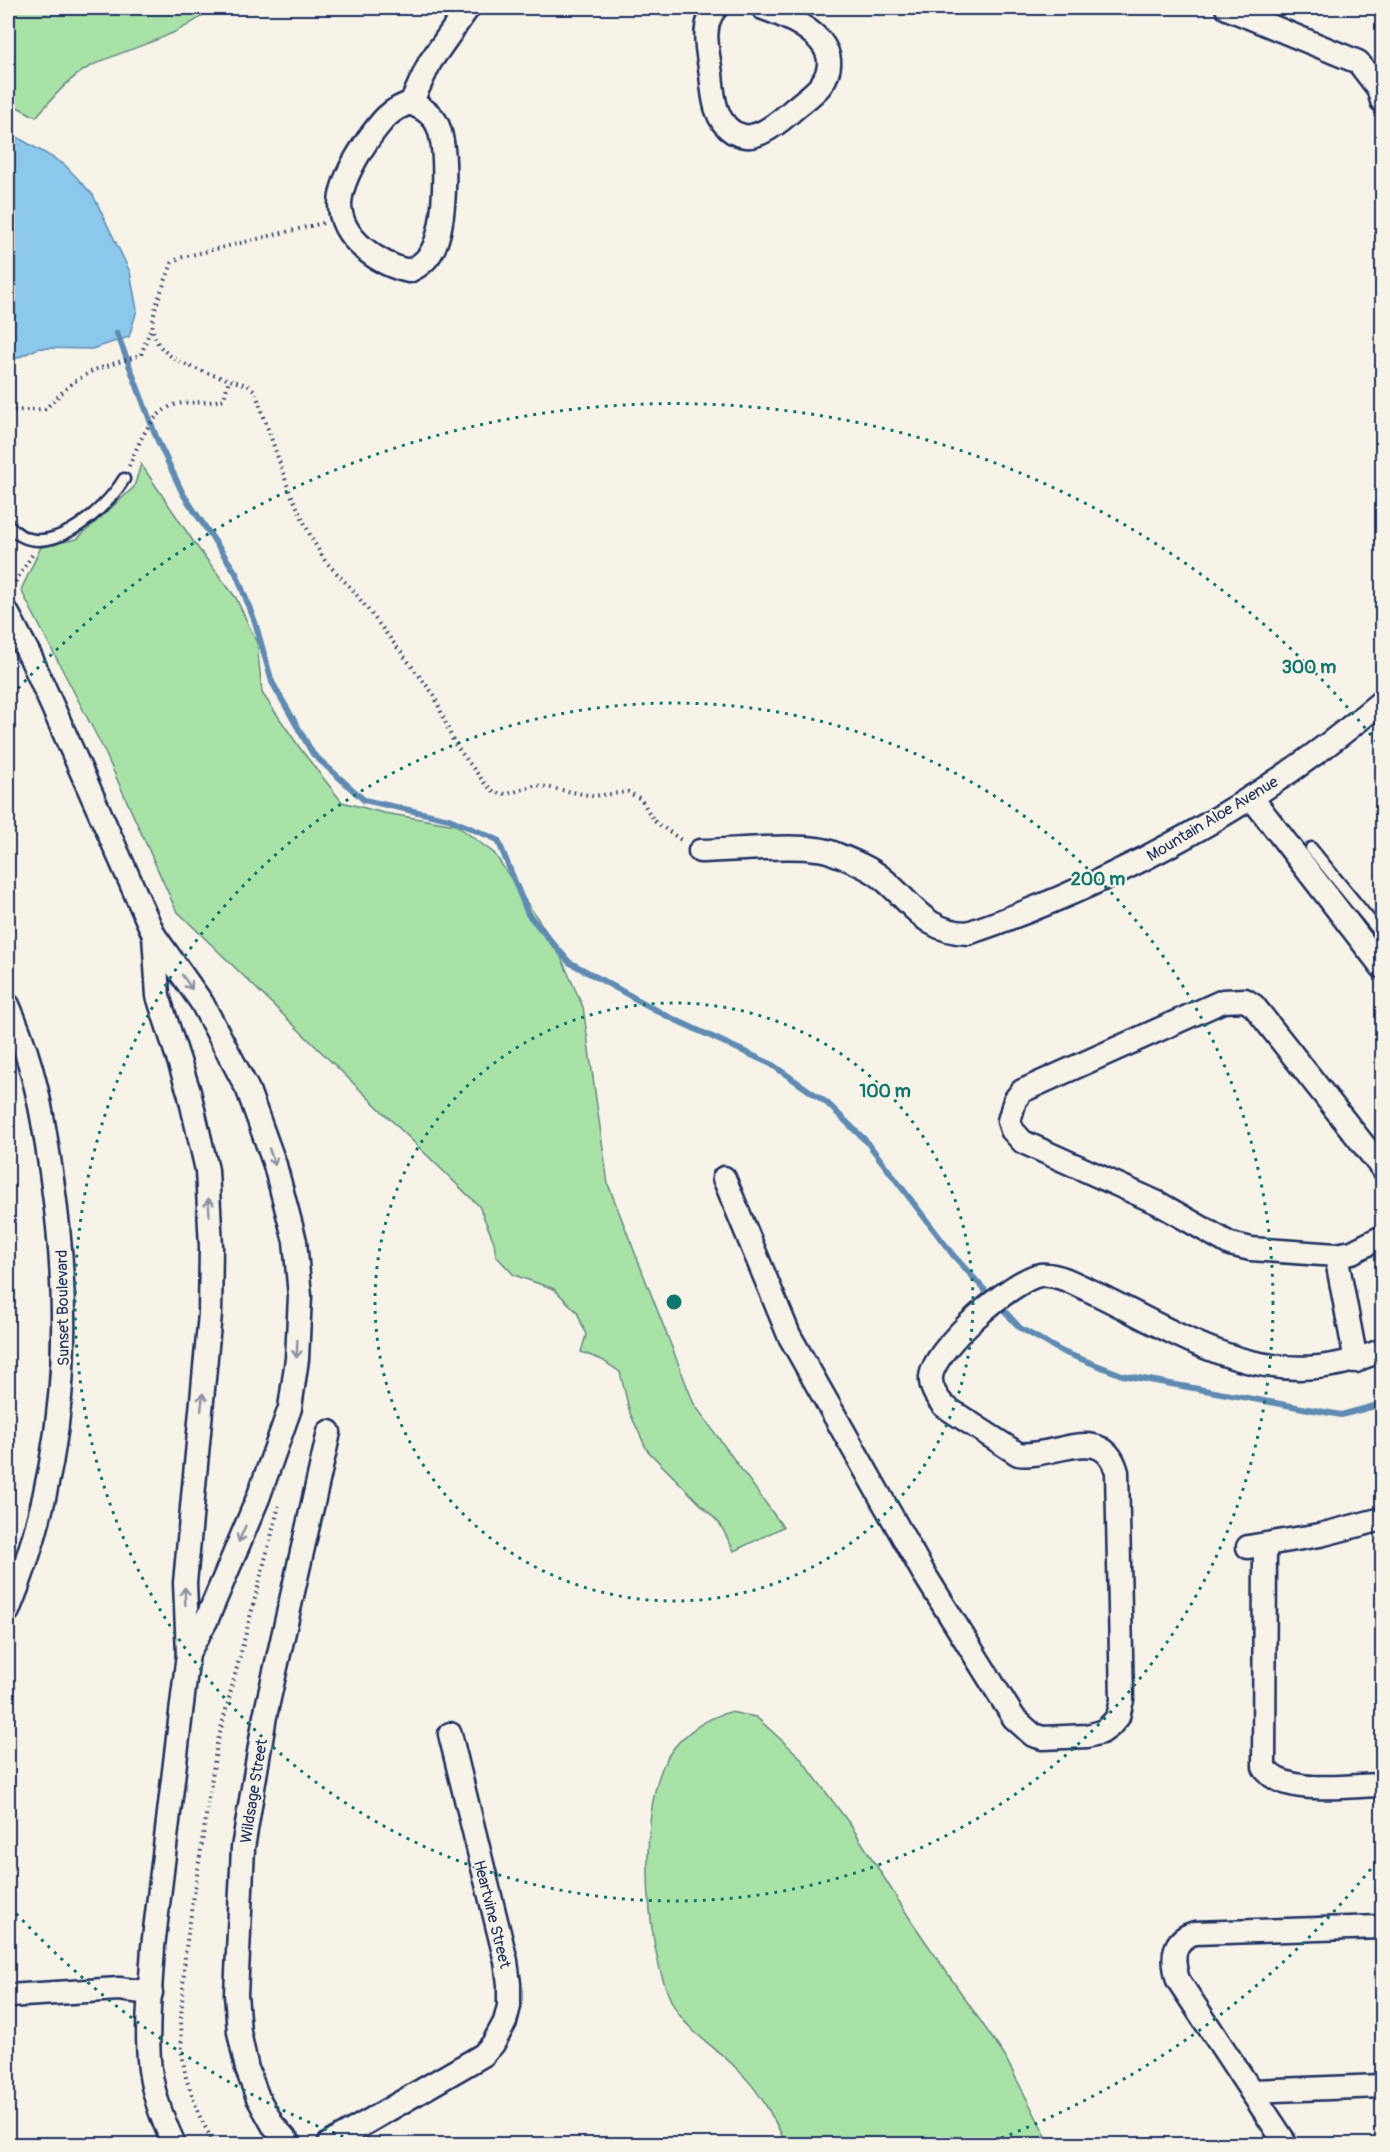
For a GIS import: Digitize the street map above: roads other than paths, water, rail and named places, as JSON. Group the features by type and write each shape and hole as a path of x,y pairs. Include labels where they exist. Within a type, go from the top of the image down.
{"street":[{"path":"411,103 430,62 468,8"},
{"path":"716,8 706,31 715,102 722,122 731,131 752,136 785,117 821,85 829,63 827,48 813,32 788,17 763,8"},
{"path":"1227,8 1311,44 1338,52 1358,63 1378,88 1383,101"},
{"path":"411,103 425,110 436,122 441,138 442,205 436,243 423,265 408,271 376,260 349,230 340,207 342,188 363,146 381,121 395,107 411,103"},
{"path":"8,614 31,658 153,935 202,1004 248,1090 288,1207 295,1241 300,1296 297,1359 290,1408 258,1498 206,1621 188,1654"},
{"name":"Mountain Aloe Avenue","path":"700,851 809,849 831,851 871,869 936,927 952,933 968,933 1117,873 1167,848 1251,797 1337,739 1383,701"},
{"path":"1251,797 1383,967"},
{"path":"153,935 158,996 189,1092 207,1170 210,1314 185,1583 188,1654 153,1947 151,1993 149,2061 163,2121 174,2145"},
{"path":"1383,1168 1260,1014 1245,1000 1223,1001 1022,1091 1016,1100 1009,1121 1012,1130 1023,1142 1158,1203 1212,1235 1251,1249 1336,1255 1352,1252 1383,1237"},
{"name":"Sunset Boulevard","path":"8,1005 26,1046 39,1093 62,1248 64,1361 54,1456 18,1585 8,1611"},
{"path":"724,1178 789,1335 923,1572 1014,1718 1033,1735 1043,1738 1102,1732 1118,1717 1122,1700 1116,1472 1113,1460 1106,1452 1087,1444 1074,1444 1030,1456 1018,1454 944,1406 932,1386 935,1364 976,1318 1014,1287 1040,1275 1052,1275 1089,1290 1204,1347 1250,1364 1308,1369 1356,1361 1383,1350"},
{"path":"1336,1255 1356,1361"},
{"name":"Wildsage Street","path":"290,2145 273,2125 258,2098 247,2069 240,2032 236,1994 243,1848 265,1716 329,1432"},
{"path":"1383,1519 1320,1535 1257,1546 1264,1767 1275,1780 1295,1786 1383,1785"},
{"name":"Heartvine Street","path":"329,2145 483,2055 493,2044 505,2022 509,2006 506,1961 450,1734"},
{"path":"1286,2145 1178,1980 1173,1962 1175,1946 1184,1936 1195,1933 1383,1927"},
{"path":"8,1995 119,1989 151,1993"},
{"path":"1251,2091 1383,2086"}],"lane":[{"path":"8,524 15,534 36,539 65,534 91,517 113,497 124,478"},
{"path":"1311,848 1383,934"}],"water":[{"path":"8,132 64,164 93,195 130,272 137,310 129,337 92,349 39,348 8,362"}],"waterway":[{"path":"117,333 157,439 183,494 236,573 255,622 272,682 313,754 364,800 449,819 498,840 528,914 569,962 667,1016 771,1064 827,1103 867,1142 953,1255 992,1298"},
{"path":"999,1305 1020,1328 1063,1352 1122,1375 1341,1415 1382,1404"}]}
